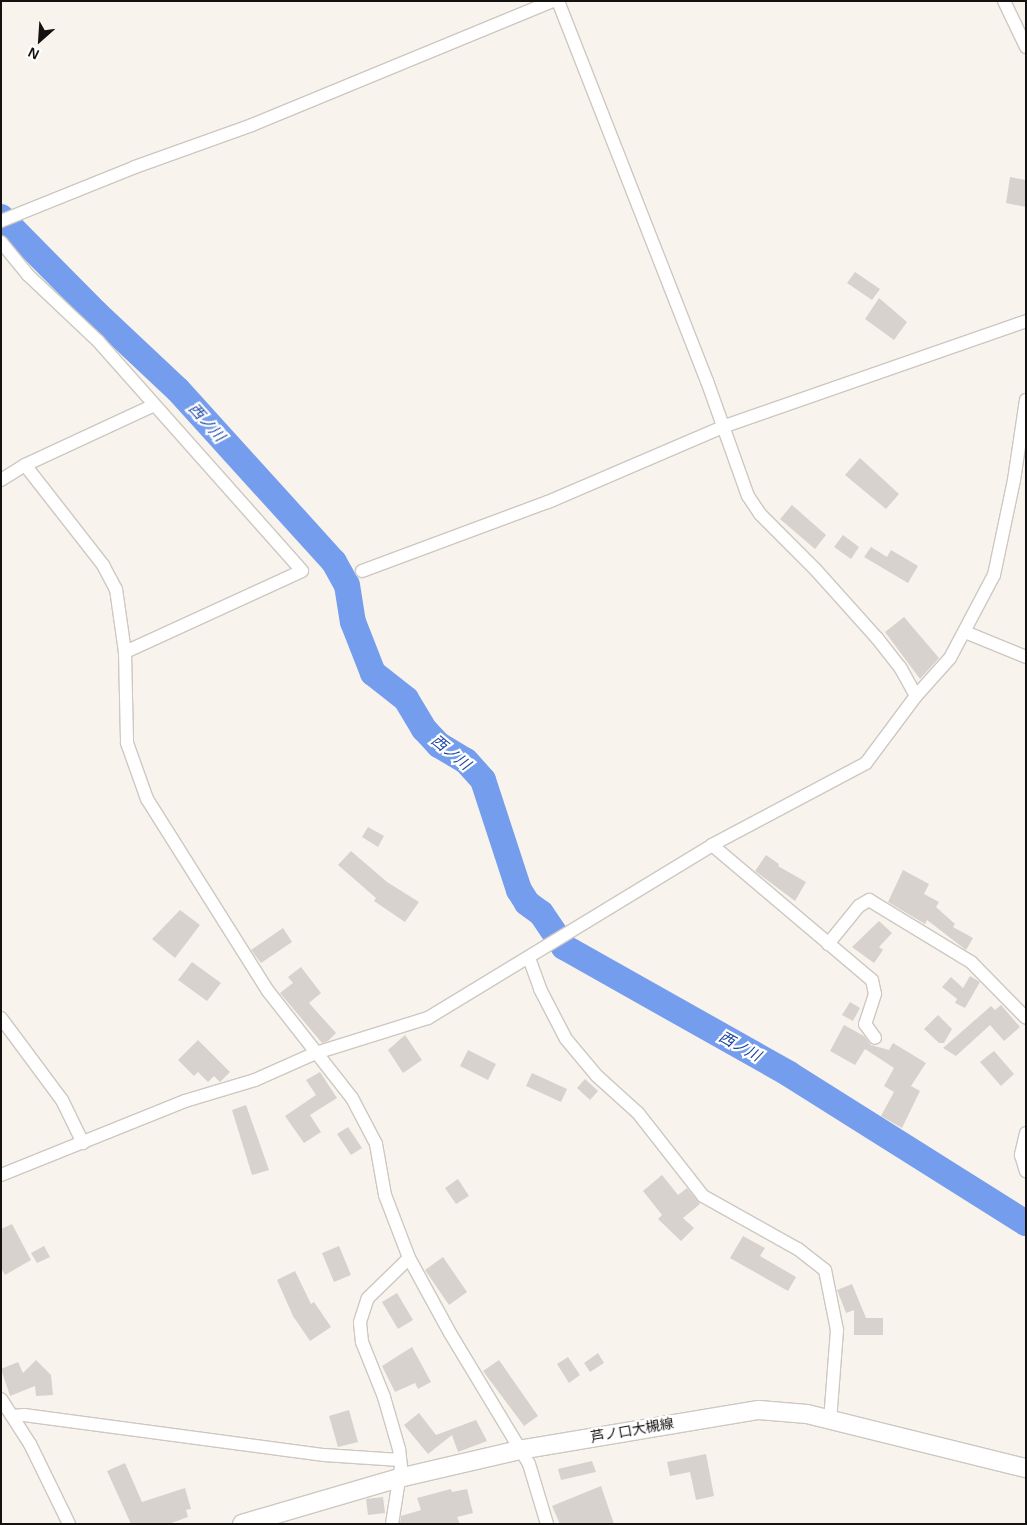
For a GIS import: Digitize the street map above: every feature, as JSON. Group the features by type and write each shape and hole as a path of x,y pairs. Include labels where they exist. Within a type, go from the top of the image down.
{"main road":[{"name":"芦ノ口大槻線","path":"242,1524 399,1478 520,1450 759,1410 830,1420 1026,1468"}],"street":[{"path":"1,221 135,167 252,125 553,1"},
{"path":"558,1 725,426 748,496 760,514 845,601 900,667 916,696"},
{"path":"1004,1 1026,47"},
{"path":"1,242 28,275 98,341 302,571 126,652"},
{"path":"362,571 548,502 725,426 1026,321"},
{"path":"1,1175 185,1101 256,1080 316,1053 428,1018 712,845 866,763 916,696 940,672 965,632 994,575 1014,480 1026,400"},
{"path":"1,480 25,466 154,405"},
{"path":"25,466 110,577 120,602 126,652 127,743 147,800 249,962 316,1053 352,1098 376,1144 385,1195 409,1258 529,1464 547,1524"},
{"path":"965,632 1026,657"},
{"path":"712,845 872,980 876,990 865,1024 875,1038"},
{"path":"828,944 859,906 869,900 971,962 1024,1014"},
{"path":"529,958 540,989 566,1039 597,1076 638,1113 703,1196 798,1248 825,1270 837,1330 830,1420"},
{"path":"1,1018 62,1100 83,1142"},
{"path":"1026,1133 1021,1156 1026,1171"},
{"path":"392,1524 400,1460 396,1430 362,1342 360,1322 368,1298 409,1258"},
{"path":"1,1399 30,1444 69,1524"},
{"path":"12,1416 24,1415 324,1455 400,1460"}],"building":[{"path":"1010,177 1026,180 1026,207 1006,203"},
{"path":"855,272 880,289 872,300 847,283"},
{"path":"879,298 907,322 894,340 865,319"},
{"path":"860,458 899,494 886,509 845,475"},
{"path":"792,505 826,535 815,549 780,519"},
{"path":"843,535 859,547 851,559 834,547"},
{"path":"871,547 887,557 891,550 918,566 908,583 864,557"},
{"path":"904,617 939,658 920,679 885,632"},
{"path":"368,827 384,836 378,847 362,837"},
{"path":"351,851 387,882 419,902 405,922 374,901 376,898 338,865"},
{"path":"766,855 779,864 778,866 806,882 795,901 755,871"},
{"path":"903,870 929,884 924,894 939,902 936,907 955,924 953,927 973,938 966,950 927,920 925,924 888,902"},
{"path":"180,910 200,925 175,958 152,939"},
{"path":"879,921 892,933 879,947 883,950 874,963 852,947"},
{"path":"283,928 292,942 261,963 251,950"},
{"path":"192,962 221,983 207,1001 178,980"},
{"path":"301,967 321,993 309,1003 336,1033 328,1041 322,1043 280,993 293,983 288,977"},
{"path":"970,976 980,982 965,1008 955,1003 957,999 942,987 951,977 963,988"},
{"path":"850,1002 860,1008 853,1021 842,1015"},
{"path":"1001,1005 1020,1027 1004,1041 990,1025 956,1056 943,1048 991,1006 995,1010"},
{"path":"938,1015 952,1029 944,1043 939,1043 924,1029"},
{"path":"844,1025 864,1036 871,1045 889,1050 893,1043 926,1063 911,1086 920,1091 902,1128 881,1116 894,1092 884,1086 894,1068 865,1049 855,1065 830,1051"},
{"path":"405,1035 422,1060 403,1073 388,1050"},
{"path":"198,1040 230,1072 220,1082 214,1076 208,1082 198,1072 194,1076 178,1060"},
{"path":"468,1050 496,1064 488,1080 460,1066"},
{"path":"994,1051 1014,1074 1001,1086 980,1062"},
{"path":"320,1072 337,1098 310,1115 321,1132 304,1143 285,1116 316,1095 306,1080"},
{"path":"532,1073 567,1089 561,1102 526,1086"},
{"path":"585,1079 598,1091 590,1100 577,1088"},
{"path":"246,1105 269,1170 252,1175 232,1110"},
{"path":"348,1127 362,1148 351,1155 337,1134"},
{"path":"662,1175 678,1195 687,1188 700,1204 683,1218 694,1228 681,1241 658,1219 662,1215 643,1191"},
{"path":"458,1179 469,1196 456,1204 445,1188"},
{"path":"12,1224 31,1260 5,1275 1,1268 1,1229"},
{"path":"743,1236 765,1248 760,1256 796,1277 788,1291 730,1258"},
{"path":"44,1246 50,1257 37,1263 31,1253"},
{"path":"339,1246 351,1275 334,1282 322,1253"},
{"path":"443,1257 467,1292 449,1305 425,1270"},
{"path":"295,1271 311,1304 314,1302 331,1327 310,1341 293,1316 277,1280"},
{"path":"852,1284 866,1318 883,1318 883,1335 854,1335 854,1310 846,1313 837,1290"},
{"path":"397,1293 413,1320 398,1329 382,1302"},
{"path":"412,1347 431,1382 418,1389 415,1383 395,1392 382,1366"},
{"path":"598,1353 604,1363 590,1372 584,1363"},
{"path":"568,1357 580,1375 569,1383 557,1364"},
{"path":"36,1360 51,1375 53,1395 36,1396 35,1386 10,1396 1,1369 18,1362 23,1373"},
{"path":"499,1360 538,1416 524,1426 483,1371"},
{"path":"349,1410 358,1442 338,1447 329,1416"},
{"path":"419,1413 436,1435 476,1420 487,1441 458,1452 452,1435 428,1454 404,1425"},
{"path":"706,1454 714,1496 696,1500 690,1472 670,1476 667,1462"},
{"path":"592,1461 596,1472 561,1480 558,1469"},
{"path":"125,1463 142,1502 185,1488 191,1509 186,1510 188,1517 169,1524 131,1524 107,1471"},
{"path":"601,1486 614,1524 560,1524 552,1506"},
{"path":"451,1489 452,1492 467,1489 473,1513 457,1517 460,1524 400,1524 401,1516 421,1510 417,1498"},
{"path":"383,1497 385,1513 368,1515 366,1499"}],"waterway":[{"name":"西ノ川","path":"1,217 96,313 178,390 334,562 347,585 353,622 373,673 406,699 424,729 439,745 466,761 483,780 519,890 527,903 541,913 564,947 789,1074 1026,1223"}]}
